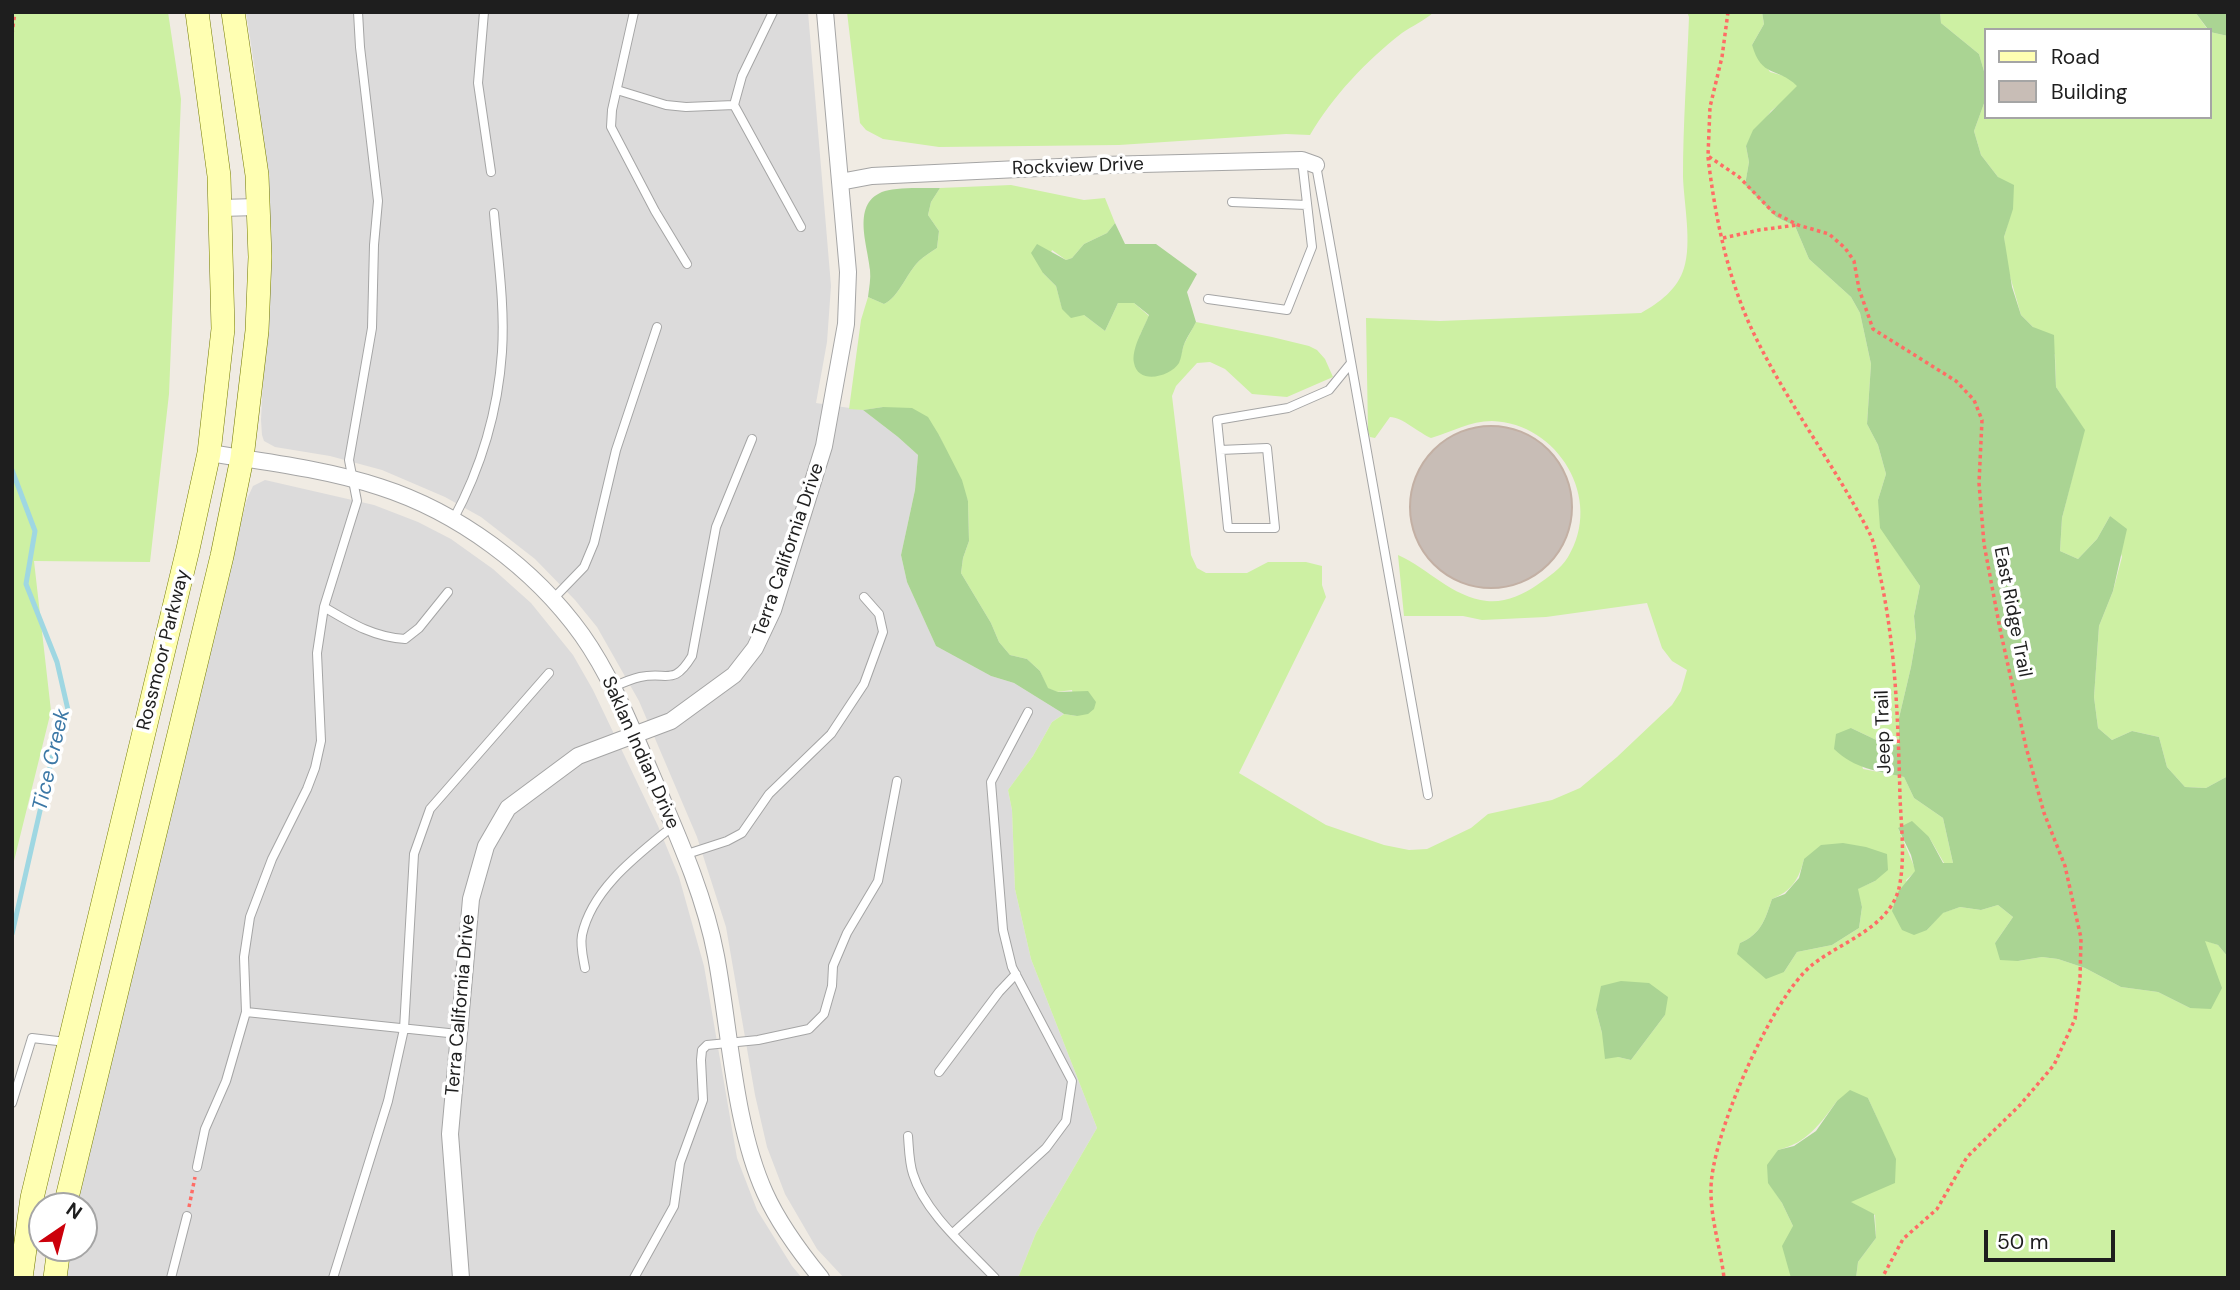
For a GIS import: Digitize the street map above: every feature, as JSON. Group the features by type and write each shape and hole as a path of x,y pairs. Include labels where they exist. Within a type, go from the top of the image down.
{"street":[{"name":"Rossmoor Parkway","path":"21,1278 32,1198 209,453 223,329 220,208 219,176 197,12"},
{"name":"Rossmoor Parkway","path":"68,1192 222,556 242,458 257,331 260,257 257,175 233,12"},
{"name":"Terra California Drive","path":"461,1278 450,1134 471,899 486,846 508,808 578,756 671,721 734,675 755,648 773,610 824,446 846,324 848,272 825,12"},
{"name":"Rockview Drive","path":"840,182 886,175 1102,165 1309,162"},
{"path":"220,208 258,207"},
{"name":"Saklan Indian Drive","path":"209,453 353,480 430,507 494,548 553,599 582,635 613,687 684,855 715,953 743,1118 757,1173 779,1221 821,1278"}],"lane":[{"path":"197,1167 205,1129 226,1081 246,1012 244,957 250,917 272,859 315,768 321,741 317,653 324,607 357,501 349,460 372,328 378,201 358,12"},
{"path":"484,12 478,83 491,172"},
{"path":"634,12 612,110 611,127 655,211 687,264"},
{"path":"773,12 742,76 734,104 802,227"},
{"path":"617,90 666,105 686,107 734,104"},
{"path":"1208,299 1287,310 1312,247 1307,205 1309,162"},
{"path":"1309,162 1351,363 1428,795"},
{"path":"1232,202 1307,205"},
{"path":"453,521 481,458 502,352 494,213"},
{"path":"553,599 584,567 594,542 616,450 657,327"},
{"path":"1220,450 1267,448 1275,528 1228,528 1220,450 1217,420 1288,408 1329,390 1351,363"},
{"path":"613,687 640,677 674,676 682,673 692,656 716,527 752,439"},
{"path":"324,607 361,629 384,638 405,639 419,628 448,592"},
{"path":"684,855 727,841 742,832 769,794 831,734 864,684 883,632 879,614 864,597"},
{"path":"333,1278 388,1101 404,1029 414,854 430,809 549,673"},
{"path":"953,1233 1046,1148 1066,1121 1072,1081 1012,967 1003,930 991,782 1028,712"},
{"path":"634,1278 674,1206 680,1163 703,1100 700,1078 702,1050 707,1045 730,1044 809,1029 824,1014 832,986 833,966 848,933 878,881 897,781"},
{"path":"585,968 581,951 582,934 594,906 629,863 673,826"},
{"path":"939,1072 999,992 1016,974"},
{"path":"246,1012 458,1034"},
{"path":"12,1103 32,1038 69,1043"},
{"path":"908,1136 912,1172 932,1211 995,1278"},
{"path":"171,1278 187,1216"}],"path":[{"path":"12,34 15,12"},
{"path":"1708,156 1710,107 1722,57 1728,12"},
{"name":"East Ridge Trail","path":"1708,156 1740,177 1773,212 1798,225 1829,234 1845,247 1854,261 1859,289 1873,329 1956,381 1974,400 1982,420 1979,483 1984,544 2000,629 2043,813 2064,866 2081,938 2075,1019 2054,1065 2020,1105 1967,1157 1937,1209 1903,1239 1882,1278"},
{"name":"Jeep Trail","path":"1708,156 1712,193 1731,276 1755,335 1872,537 1885,596 1897,692 1902,843 1900,885 1891,907 1872,926 1812,965 1785,994 1761,1038 1739,1088 1720,1140 1710,1191 1724,1278"},
{"path":"1723,238 1798,225"},
{"path":"187,1216 197,1167"}],"shaded area":[{"path":"246,12 808,12 831,286 827,342 816,403 863,410 918,455 915,490 901,555 907,582 936,646 991,676 1014,683 1064,714 1052,722 1033,756 1008,790 1012,810 1015,889 1031,959 1097,1128 1036,1233 1018,1278 844,1278 817,1249 785,1194 767,1147 755,1095 726,927 697,837 639,701 597,627 535,559 481,517 445,497 382,470 330,456 275,447 264,441 261,420 270,232 255,70"},
{"path":"265,480 374,505 418,522 451,539 493,569 531,603 573,655 593,690 658,826 679,877 704,966 737,1158 757,1210 802,1278 66,1278 68,1262 98,1262 98,1192 78,1192 226,581 247,499 253,486"}],"green space":[{"path":"12,12 168,12 181,99 169,394 150,562 34,561 51,711 12,869"},
{"path":"847,12 1434,12 1402,33 1363,67 1329,107 1310,135 1286,134 1119,145 939,147 883,139 866,130 860,123"},
{"path":"1687,12 1762,12 1764,24 1752,45 1770,72 1788,77 1798,86 1771,111 1746,146 1749,162 1745,185 1776,217 1795,226 1809,259 1851,297 1860,313 1871,364 1867,424 1878,445 1886,474 1878,500 1897,552 1920,586 1914,616 1916,638 1899,718 1900,744 1889,746 1851,728 1863,769 1904,777 1914,798 1943,818 1953,863 1944,863 1929,837 1898,828 1916,871 1906,880 1927,930 1942,913 1960,907 1981,910 1998,905 2013,917 1995,943 2018,961 2042,957 2058,959 2085,968 2121,987 2158,992 2190,1008 2204,940 2218,945 2228,957 2228,1278 1856,1278 1858,1262 1876,1238 1875,1215 1850,1202 1881,1127 1868,1098 1837,1101 1819,1125 1805,1137 1778,1150 1769,1183 1793,1226 1791,1278 1018,1278 1036,1233 1097,1128 1031,959 1015,889 1012,810 1008,790 1033,756 1052,722 1064,714 1077,716 1072,690 1057,692 1047,688 1040,671 1027,659 1010,655 999,642 991,623 961,573 969,541 968,501 939,435 883,407 849,409 861,320 868,297 884,304 889,301 919,261 937,248 939,231 928,215 931,202 940,188 1011,185 1084,200 1105,198 1115,223 1107,233 1084,244 1072,258 1066,260 1052,250 1043,273 1056,286 1062,308 1084,315 1105,331 1118,303 1134,303 1149,316 1140,335 1179,362 1184,344 1196,322 1272,337 1317,350 1325,359 1333,377 1287,397 1252,394 1225,369 1210,362 1197,363 1176,386 1172,396 1191,555 1197,568 1206,573 1247,573 1268,562 1306,562 1322,566 1322,585 1326,597 1239,773 1326,825 1384,845 1409,850 1427,849 1471,828 1488,814 1552,800 1580,788 1672,705 1681,691 1687,670 1672,661 1662,648 1647,603 1546,617 1482,620 1463,616 1404,616 1398,555 1463,594 1487,601 1507,599 1532,589 1562,565 1578,535 1581,512 1577,489 1568,468 1555,450 1537,435 1516,425 1484,421 1431,438 1390,417 1375,438 1370,437 1366,318 1440,321 1641,313 1667,295 1681,276 1687,247 1683,177 1689,17","holes":["1804,859 1875,881 1857,889 1862,907 1859,928 1832,945 1797,952 1784,972 1740,943 1758,931 1772,899 1794,884","1596,1010 1665,1015 1631,1060 1618,1057 1602,1033"]},
{"path":"1762,12 1940,12 1941,23 1979,54 1984,71 1984,104 1974,131 1981,155 1998,177 2014,185 2013,209 2004,237 2012,287 2021,315 2033,327 2054,335 2056,387 2085,430 2062,518 2060,551 2078,559 2097,539 2110,516 2127,529 2113,591 2099,626 2094,697 2098,728 2112,740 2132,731 2159,737 2167,767 2185,787 2206,788 2228,776 2228,957 2218,945 2205,941 2222,988 2211,1009 2190,1008 2158,992 2121,987 2085,968 2058,959 2042,957 2018,961 2000,960 1995,943 2013,917 1998,905 1981,910 1960,907 1943,913 1927,930 1914,935 1902,930 1892,911 1898,892 1915,871 1911,855 1898,828 1912,821 1929,837 1943,863 1953,863 1943,818 1914,798 1904,777 1858,765 1834,749 1836,734 1851,728 1889,746 1899,744 1899,718 1916,638 1914,616 1920,586 1880,528 1878,500 1886,474 1878,445 1867,424 1871,364 1860,313 1851,297 1809,259 1795,226 1776,217 1745,185 1749,162 1746,146 1753,130 1797,86 1765,68 1756,56 1752,45 1764,24"},
{"path":"1940,12 2195,12 2207,28 1984,28 1984,71 1979,54 1941,23"},
{"path":"2195,12 2228,12 2228,36 2212,32 2212,28 2207,28"},
{"path":"2212,32 2228,36 2228,776 2206,788 2185,787 2167,767 2159,737 2132,731 2112,740 2098,728 2094,697 2099,626 2113,591 2122,557 2110,516 2097,539 2078,559 2060,551 2062,518 2084,430 2056,387 2055,355 2021,315 2006,262 2004,237 2012,209 1998,177 1981,155 1974,131 1984,104 1984,119 2212,119"},
{"path":"940,188 931,202 928,215 939,231 937,248 919,261 889,301 884,304 868,297 870,273 864,214 868,204 885,191"},
{"path":"1115,223 1125,244 1156,244 1197,274 1187,292 1196,322 1184,344 1179,363 1162,375 1141,374 1134,363 1136,345 1149,315 1134,303 1118,303 1105,331 1084,315 1071,318 1062,309 1056,286 1043,273 1031,253 1037,244 1066,260 1072,258 1084,244 1107,233"},
{"path":"883,407 912,408 928,417 962,480 968,501 969,541 961,573 991,623 999,642 1010,655 1027,659 1040,671 1048,688 1058,692 1088,691 1096,702 1094,709 1088,714 1064,714 1014,683 991,676 936,646 907,582 901,555 915,490 918,455 863,410"},
{"path":"1843,843 1887,854 1888,870 1875,881 1858,889 1862,907 1859,928 1832,945 1797,952 1784,972 1766,979 1737,954 1740,943 1758,931 1772,899 1785,894 1799,878 1804,859 1821,845"},
{"path":"1621,981 1649,983 1668,997 1665,1015 1631,1060 1618,1057 1605,1059 1596,1010 1601,986"},
{"path":"1850,1090 1868,1098 1896,1159 1895,1183 1851,1202 1874,1214 1876,1238 1858,1262 1856,1278 1791,1278 1782,1246 1793,1226 1768,1183 1767,1165 1778,1150 1794,1146 1816,1131 1837,1101"}],"building":[{"path":"1491,426 1522,433 1548,450 1565,476 1572,507 1565,538 1548,564 1522,581 1491,588 1460,581 1434,564 1417,538 1410,507 1417,476 1434,450 1460,433"}],"waterway":[{"name":"Tice Creek","path":"12,470 35,531 26,584 57,662 68,710 52,758 12,934"}]}
